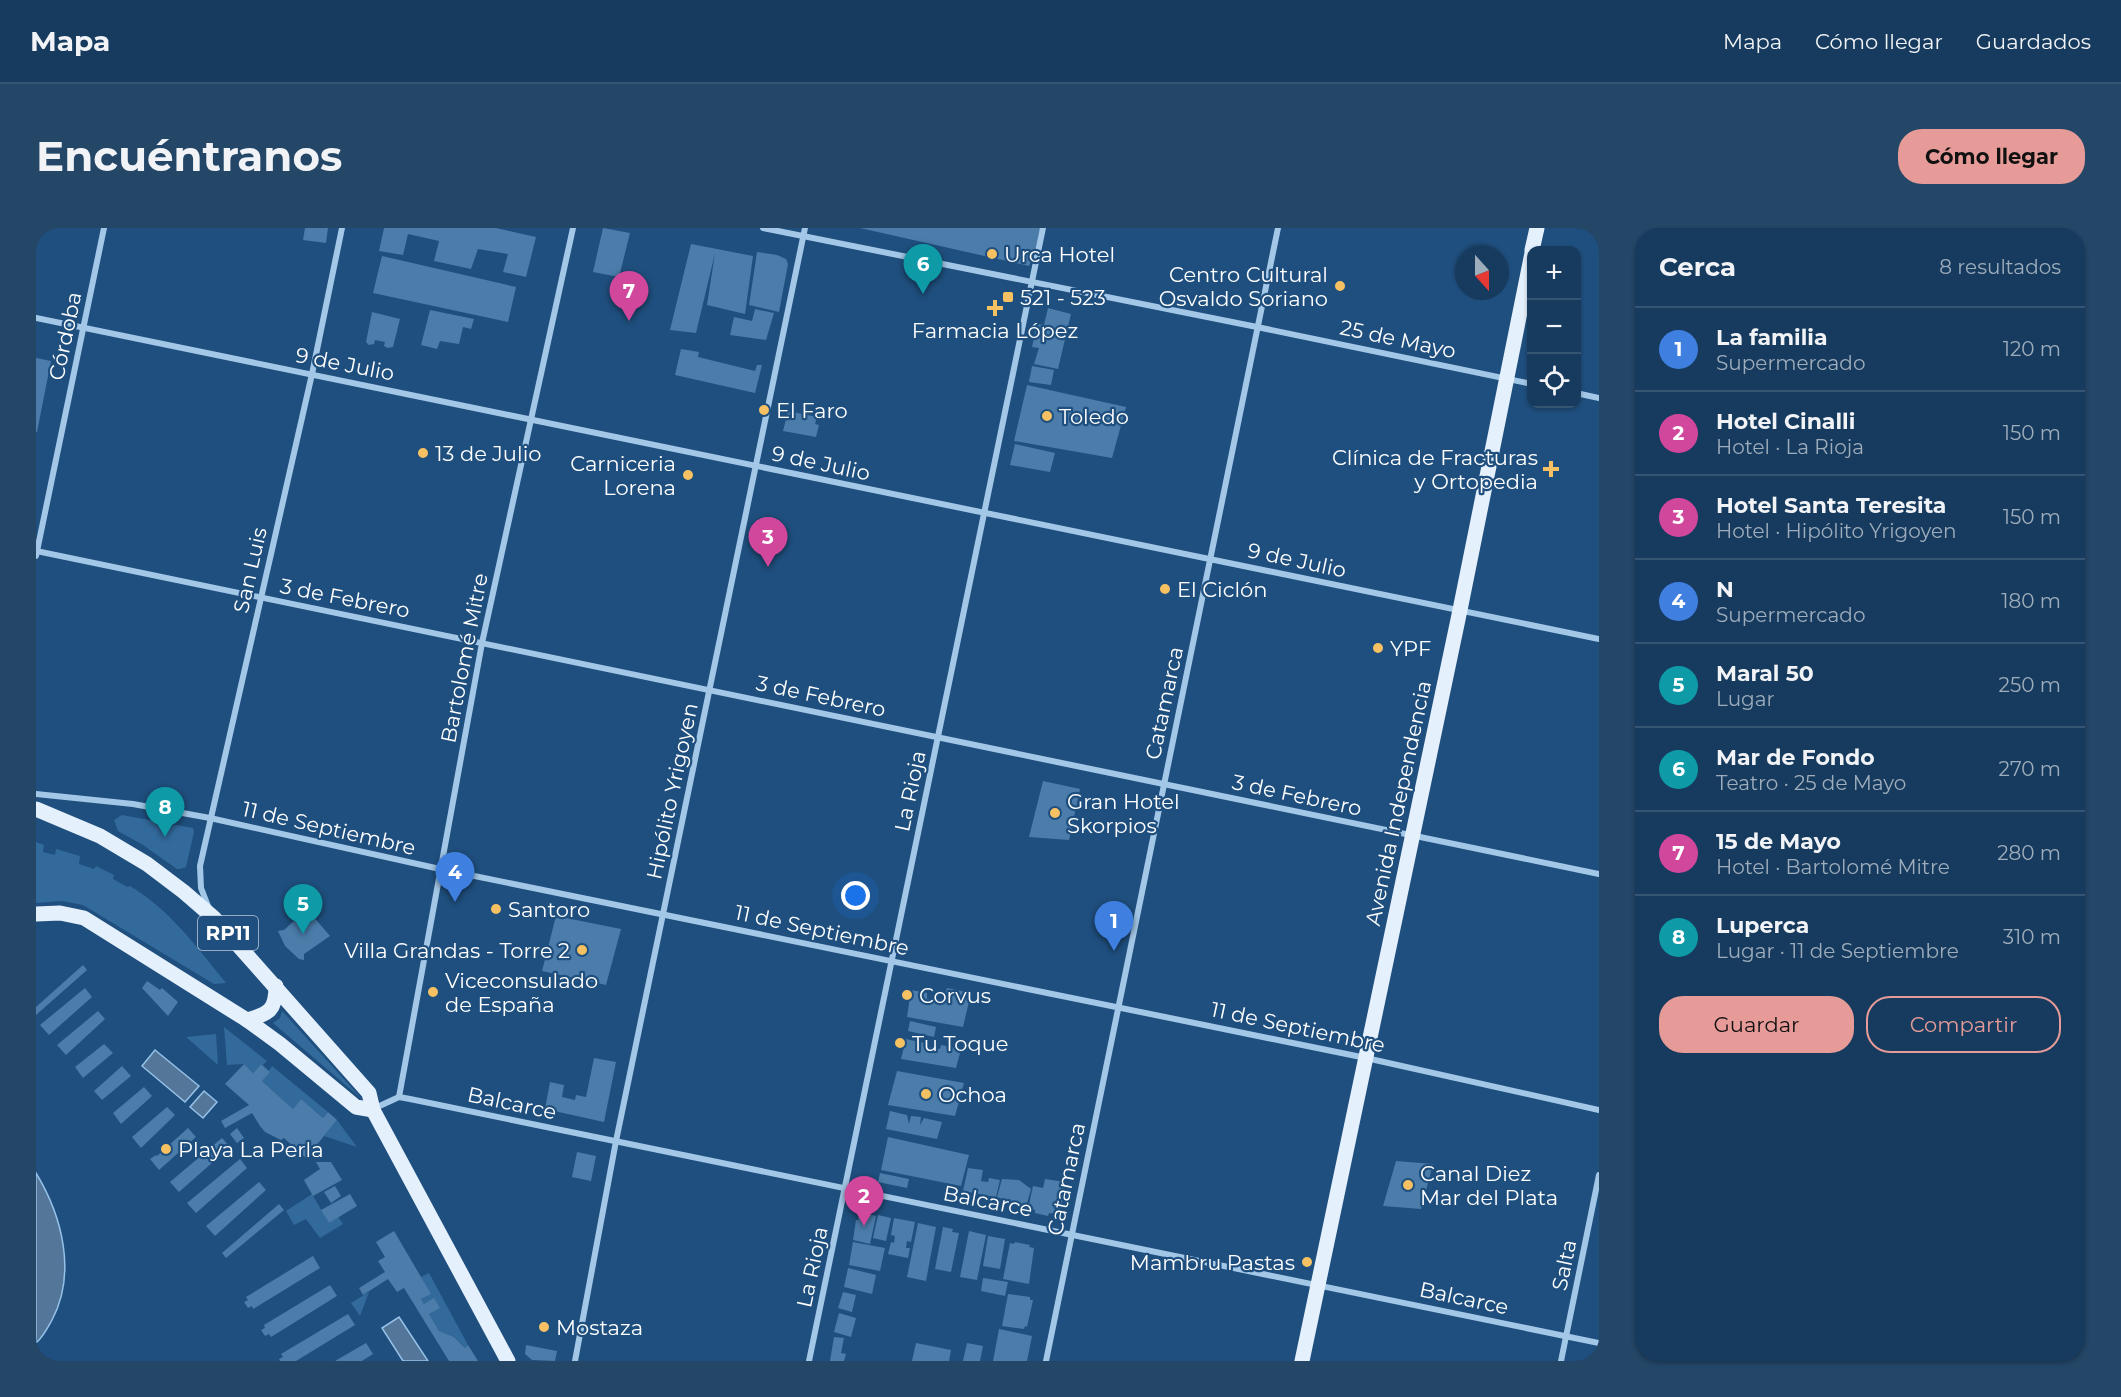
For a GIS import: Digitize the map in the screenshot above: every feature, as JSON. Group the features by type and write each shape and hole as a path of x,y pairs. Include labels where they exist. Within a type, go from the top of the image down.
{"main road":[{"name":"Avenida Independencia","path":"1533,246 1537,228"},
{"name":"Avenida Independencia","path":"1302,1361 1460,610 1527,275"},
{"name":"RP11","path":"36,809 100,836 125,850 167,879 214,918 369,1093 373,1110 507,1357"},
{"path":"36,914 60,913 84,918 247,1020 280,1044 356,1107 373,1110"},
{"path":"247,1020 266,1014 272,1009 275,1003 276,986"}],"street":[{"name":"Córdoba","path":"36,553 104,228"},
{"name":"San Luis","path":"214,918 201,888 200,866 312,375 342,228"},
{"name":"Bartolomé Mitre","path":"399,1097 482,643 573,228"},
{"name":"25 de Mayo","path":"763,228 1527,383"},
{"name":"Hipólito Yrigoyen","path":"575,1361 616,1141 805,228"},
{"name":"La Rioja","path":"810,1361 1043,228"},
{"name":"Catamarca","path":"1046,1361 1278,228"},
{"name":"9 de Julio","path":"36,318 1599,639"},
{"path":"1581,394 1599,398"},
{"name":"3 de Febrero","path":"36,553 1599,874"},
{"name":"11 de Septiembre","path":"36,794 133,804 210,818 440,869 891,962 1119,1006 1599,1110"},
{"path":"373,1110 399,1097"},
{"name":"Balcarce","path":"399,1097 1599,1343"},
{"name":"Salta","path":"1561,1361 1599,1175"}],"shaded area":[{"path":"122,815 193,828 186,867 177,869 118,831 114,820"},
{"path":"36,842 44,845 43,852 55,855 56,849 80,856 79,864 94,869 96,866 114,875 113,879 145,896 182,930 226,983 214,984 83,905 62,901 36,903"},
{"path":"282,1011 362,1099 273,1023 280,1018"},
{"path":"224,1027 267,1061 253,1073 244,1064 227,1065"},
{"path":"216,1034 218,1065 186,1037"},
{"path":"155,1050 199,1086 185,1102 142,1066"},
{"path":"272,1066 328,1112 323,1118 301,1099 293,1109 262,1081"},
{"path":"204,1091 217,1102 203,1118 190,1107"},
{"path":"337,1120 357,1147 324,1136"},
{"path":"36,1173 59,1226 65,1264 60,1302 48,1327 36,1343"},
{"path":"312,1194 329,1223 338,1217 343,1224 320,1238 306,1219 294,1225 286,1211"},
{"path":"429,1273 468,1345 465,1348 454,1337 439,1331 429,1314 439,1308 434,1299 424,1304 421,1299 430,1294 421,1277"},
{"path":"369,1292 360,1316 351,1303"},
{"path":"399,1317 428,1361 403,1361 382,1328"}],"building":[{"path":"305,228 328,228 326,243 303,240"},
{"path":"384,228 496,228 536,237 526,277 503,272 508,254 478,249 471,269 434,261 439,241 408,234 403,255 379,251"},
{"path":"603,228 630,233 619,277 593,272"},
{"path":"860,228 1043,228 1029,266"},
{"path":"691,244 753,256 745,314 707,305 715,253 696,333 670,330"},
{"path":"757,252 777,255 786,259 788,264 779,312 749,305"},
{"path":"382,256 516,287 508,322 373,293"},
{"path":"1048,308 1071,314 1058,369 1034,364 1039,348 1032,347 1037,324 1044,325"},
{"path":"755,309 774,313 766,340 730,335 734,317 752,321"},
{"path":"430,310 474,319 471,329 463,327 459,344 440,341 437,349 421,345"},
{"path":"372,312 400,319 393,347 388,348 384,346 385,342 375,340 374,344 369,345 366,342"},
{"path":"681,349 699,352 698,357 755,371 757,365 762,365 755,393 675,375"},
{"path":"36,358 51,361 37,432 36,432"},
{"path":"1032,366 1054,370 1051,385 1029,382"},
{"path":"1027,385 1126,407 1112,458 1014,441"},
{"path":"788,411 817,417 815,424 819,425 816,437 783,431"},
{"path":"1015,444 1055,453 1050,472 1010,465"},
{"name":"Gran Hotel Skorpios","path":"1043,781 1080,789 1069,840 1029,837"},
{"path":"307,909 330,936 304,954 304,960 299,959 285,946 278,931 284,930"},
{"name":"Villa Grandas - Torre 2","path":"556,916 621,929 606,985 542,971"},
{"path":"83,965 87,970 36,1015 36,1007"},
{"path":"147,981 160,990 162,988 178,1002 168,1016 142,988"},
{"path":"85,988 92,997 49,1035 40,1025"},
{"path":"947,988 971,993 963,1027 907,1017 911,990 927,993 927,999 942,1001"},
{"path":"98,1011 105,1019 66,1055 57,1045"},
{"path":"910,1021 936,1027 934,1037 908,1031"},
{"path":"906,1039 924,1043 923,1046 940,1049 941,1045 961,1049 956,1068 901,1059"},
{"path":"104,1044 113,1053 83,1078 75,1067"},
{"path":"594,1058 616,1062 604,1122 545,1109 550,1082 564,1085 562,1097 575,1100 576,1095 586,1097"},
{"path":"244,1064 253,1073 261,1064 270,1072 262,1081 293,1109 301,1099 323,1118 328,1112 337,1120 306,1158 284,1138 281,1140 265,1132 252,1113 225,1128 221,1121 249,1105 225,1084"},
{"path":"122,1066 131,1076 102,1100 94,1091"},
{"name":"Ochoa","path":"897,1071 964,1083 955,1116 888,1105"},
{"path":"144,1087 152,1096 121,1124 113,1113"},
{"path":"167,1107 175,1115 141,1148 132,1137"},
{"path":"890,1111 907,1115 909,1124 911,1116 921,1117 920,1125 924,1118 942,1122 937,1139 886,1129"},
{"path":"188,1128 196,1137 159,1170 150,1159 157,1156"},
{"path":"237,1128 244,1138 237,1143 230,1134"},
{"path":"888,1137 969,1155 961,1186 881,1170"},
{"path":"222,1138 230,1147 179,1192 170,1182"},
{"path":"577,1152 596,1156 591,1181 572,1177"},
{"path":"240,1159 247,1168 196,1213 187,1203"},
{"name":"Canal Diez Mar del Plata","path":"1396,1161 1433,1164 1421,1209 1383,1206"},
{"path":"316,1162 331,1162 342,1180 313,1196 304,1180 320,1169"},
{"path":"968,1168 983,1170 981,1181 988,1182 989,1178 1000,1180 996,1197 963,1191"},
{"path":"880,1173 909,1179 907,1188 878,1182"},
{"path":"1002,1179 1019,1180 1031,1189 1026,1207 997,1197"},
{"path":"1045,1179 1065,1182 1058,1214 1049,1213 1048,1216 1028,1209 1033,1186 1043,1188"},
{"path":"259,1182 266,1190 215,1236 206,1226"},
{"path":"335,1186 341,1196 331,1203 324,1192"},
{"path":"350,1194 357,1206 329,1223 321,1210"},
{"path":"279,1204 284,1210 226,1258 222,1253"},
{"path":"860,1212 876,1216 870,1244 853,1240 856,1220"},
{"path":"878,1215 891,1218 886,1241 873,1238"},
{"path":"894,1218 915,1222 911,1242 907,1241 906,1248 910,1248 908,1258 888,1254 891,1242 894,1243 895,1236 891,1235"},
{"path":"918,1223 936,1227 926,1281 907,1277"},
{"path":"943,1227 959,1233 951,1272 935,1269"},
{"path":"394,1231 431,1294 421,1299 424,1304 434,1298 440,1308 429,1314 439,1331 454,1337 465,1348 468,1345 478,1361 449,1361 404,1288 397,1292 388,1279 363,1295 359,1288 385,1272 378,1261 385,1257 376,1242"},
{"path":"969,1231 986,1235 977,1280 960,1277"},
{"path":"988,1236 1005,1239 1000,1269 983,1266"},
{"path":"853,1242 885,1248 880,1271 849,1265"},
{"path":"1015,1242 1034,1248 1029,1284 1003,1279 1010,1243"},
{"path":"313,1256 320,1268 253,1309 252,1306 248,1308 244,1302 248,1300 246,1297"},
{"path":"848,1268 876,1275 872,1294 844,1287"},
{"path":"983,1278 1008,1282 1005,1296 981,1291"},
{"path":"330,1285 337,1296 271,1337 269,1334 265,1336 261,1330 265,1328 264,1325"},
{"path":"843,1292 856,1295 852,1312 838,1308"},
{"path":"1008,1294 1030,1297 1030,1300 1033,1300 1027,1327 1025,1326 1024,1329 1002,1326"},
{"path":"839,1313 856,1318 851,1337 834,1332"},
{"path":"348,1314 355,1325 296,1361 280,1361 279,1359 283,1357 281,1354"},
{"path":"999,1329 1032,1336 1027,1361 993,1361"},
{"path":"834,1337 844,1338 841,1353 846,1354 844,1361 830,1361"},
{"path":"366,1343 373,1354 362,1361 335,1361"},
{"path":"916,1343 951,1350 949,1361 912,1361"},
{"path":"967,1343 983,1346 980,1361 963,1361"},
{"path":"526,1345 557,1351 555,1361 532,1360 525,1354"}],"place":[{"name":"Urca Hotel","path":"992,254"},
{"name":"Centro Cultural Osvaldo Soriano","path":"1340,286"},
{"name":"Mar de Fondo","path":"923,294"},
{"name":"521 - 523","path":"1008,297"},
{"name":"Farmacia López","path":"995,308"},
{"name":"15 de Mayo","path":"629,321"},
{"name":"El Faro","path":"764,410"},
{"name":"Toledo","path":"1047,416"},
{"name":"13 de Julio","path":"423,453"},
{"name":"Clínica de Fracturas y Ortopedia","path":"1551,469"},
{"name":"Carniceria Lorena","path":"688,475"},
{"name":"Hotel Santa Teresita","path":"768,567"},
{"name":"El Ciclón","path":"1165,589"},
{"name":"YPF","path":"1378,648"},
{"name":"Gran Hotel Skorpios","path":"1055,813"},
{"name":"Luperca","path":"165,837"},
{"name":"N","path":"455,902"},
{"name":"Santoro","path":"496,909"},
{"name":"Maral 50","path":"303,934"},
{"name":"Villa Grandas - Torre 2","path":"582,950"},
{"name":"La familia","path":"1114,951"},
{"name":"Viceconsulado de España","path":"433,992"},
{"name":"Corvus","path":"907,995"},
{"name":"Tu Toque","path":"900,1043"},
{"name":"Ochoa","path":"926,1094"},
{"name":"Playa La Perla","path":"166,1149"},
{"name":"Canal Diez Mar del Plata","path":"1408,1185"},
{"name":"Hotel Cinalli","path":"864,1226"},
{"name":"Mambru Pastas","path":"1307,1262"},
{"name":"Mostaza","path":"544,1327"}]}
